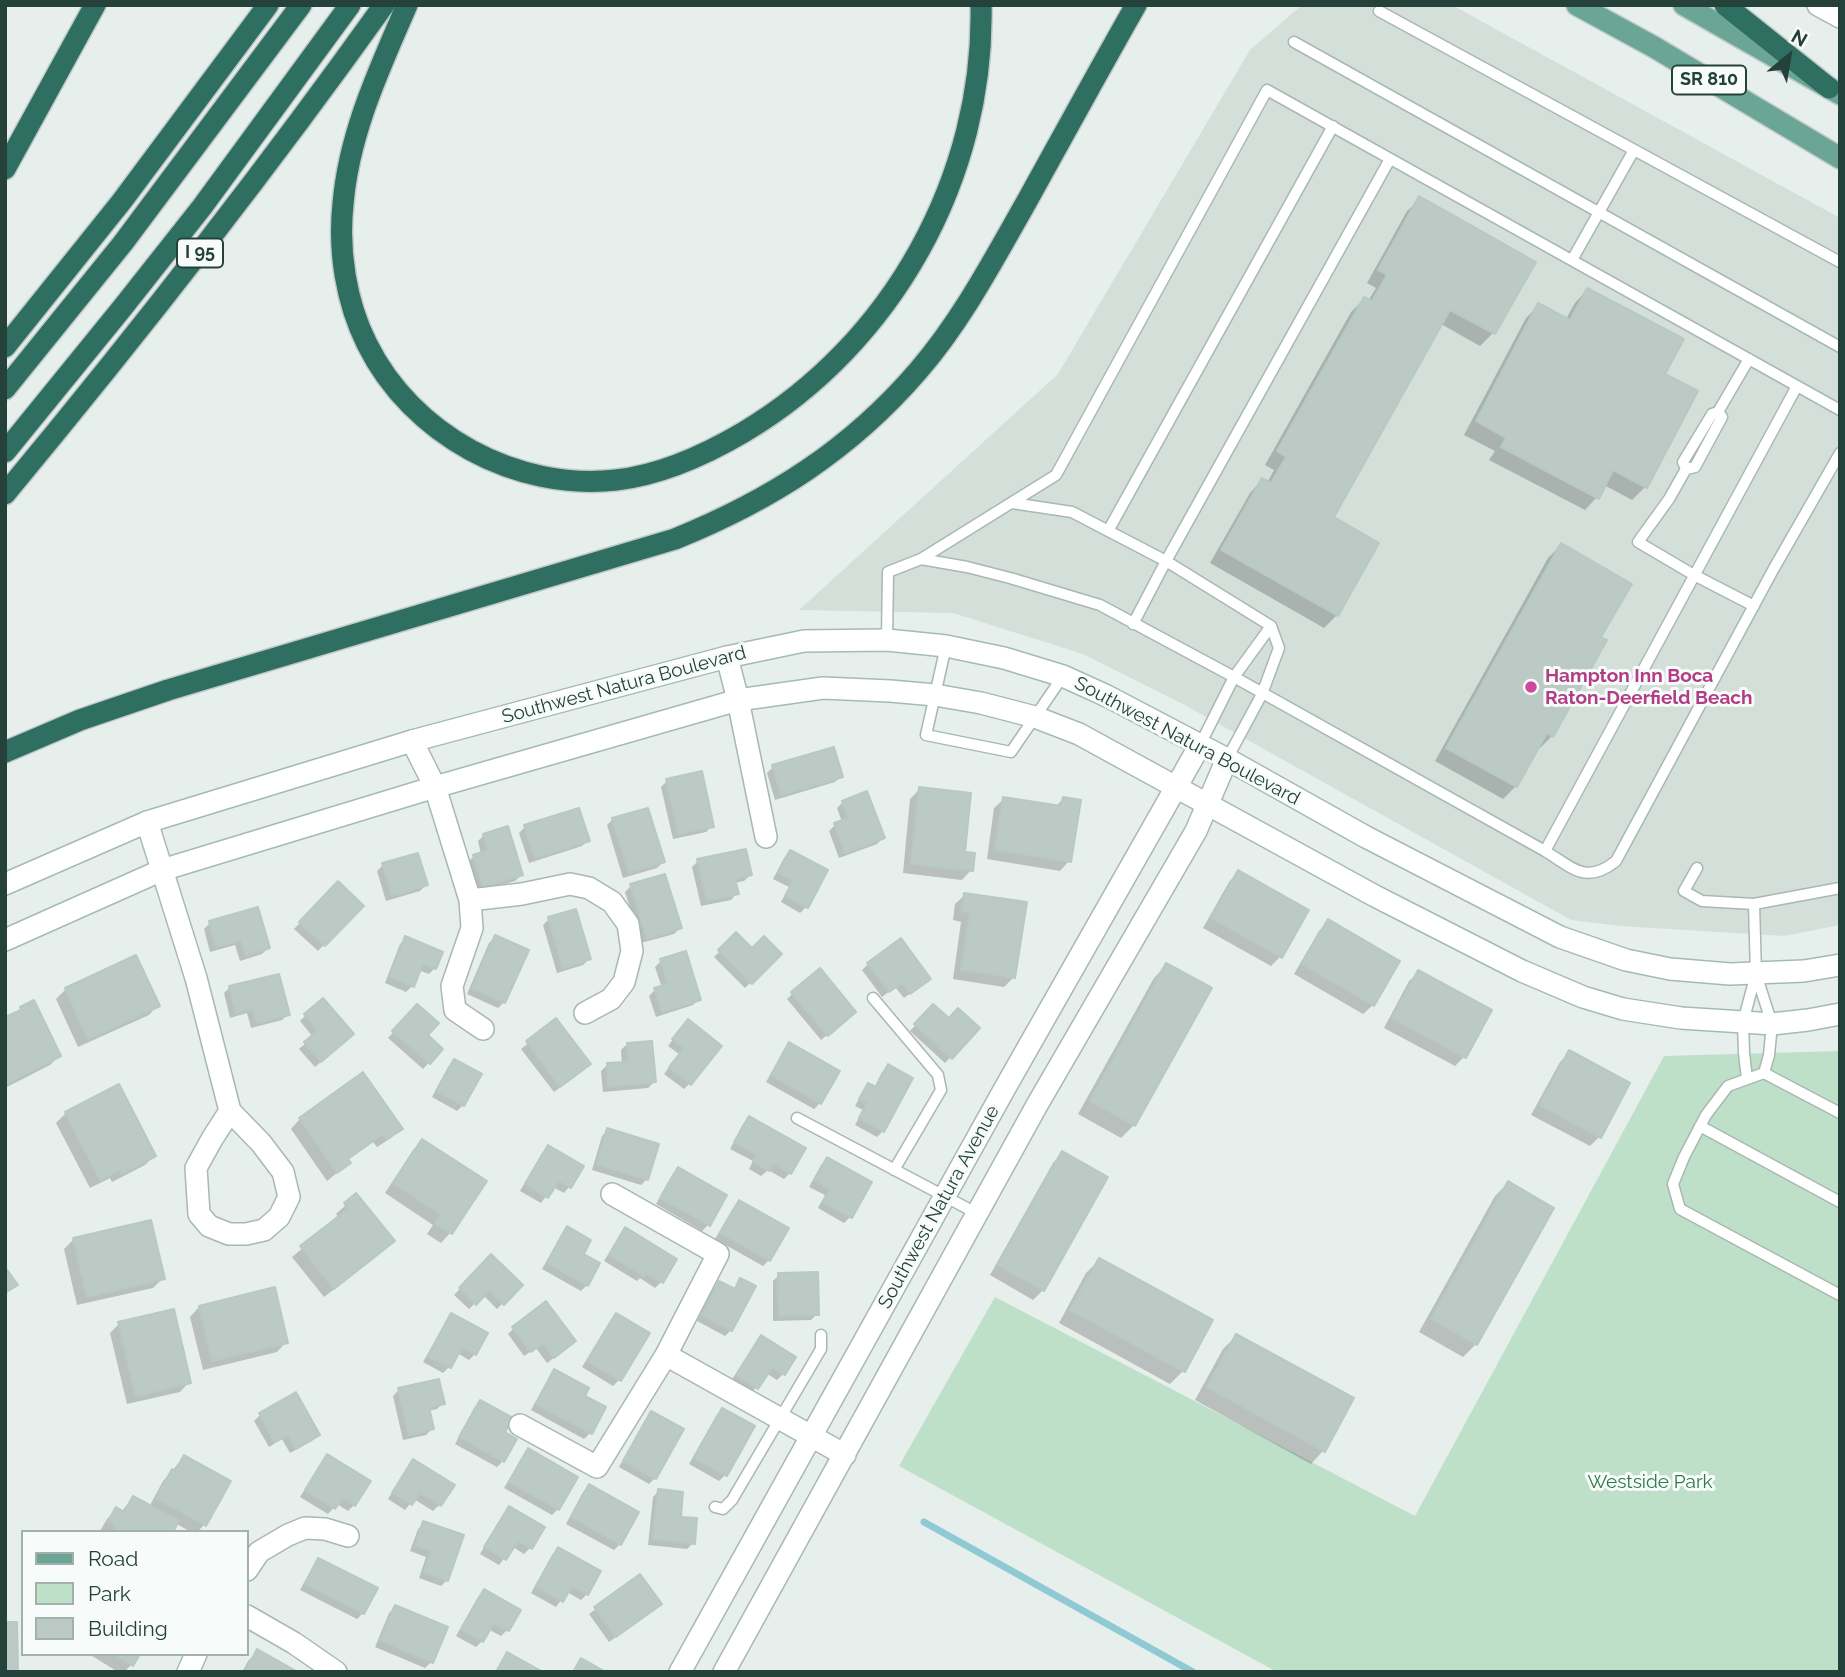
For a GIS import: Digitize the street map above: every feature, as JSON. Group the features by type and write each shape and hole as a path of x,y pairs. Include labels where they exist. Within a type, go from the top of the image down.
{"highway":[{"path":"5,169 95,5"},
{"path":"5,347 173,134 268,5"},
{"path":"5,389 140,220 301,5"},
{"path":"5,452 194,217 350,5"},
{"name":"I 95","path":"5,494 199,255 384,5"},
{"path":"407,5 359,122 346,177 341,228 342,253 350,299 358,324 367,345 392,384 423,417 444,434 483,458 523,472 545,478 592,481 643,475 701,456 727,442 756,425 808,386 862,333 912,264 949,188 966,136 972,107 980,42 981,5"},
{"path":"5,751 80,719 156,693 675,538 740,511 797,478 849,439 888,403 919,369 947,332 999,250 1136,5"},
{"path":"1725,5 1835,91"}],"main road":[{"name":"SR 810","path":"1577,5 1654,47 1840,158"},
{"name":"SR 810","path":"1684,5 1835,91"}],"street":[{"path":"1818,5 1840,18"},
{"name":"Southwest Natura Boulevard","path":"5,884 147,822 412,741 727,657 804,641 887,640 946,646 1004,658 1063,676 1108,696 1366,837 1560,937 1626,960 1730,974 1804,971 1840,965"},
{"path":"727,657 766,837"},
{"path":"5,940 162,870 738,699 823,688 935,695 981,703 1035,717 1079,734 1375,896 1522,971 1583,997 1623,1009 1681,1018 1772,1024 1840,1014"},
{"path":"412,741 435,787 470,900 472,928 452,986 455,1010 483,1029"},
{"name":"Southwest Natura Avenue","path":"680,1672 1200,745"},
{"name":"Southwest Natura Avenue","path":"724,1672 1037,1105 1196,831 1227,759"},
{"path":"147,822 196,978 230,1111 261,1143 283,1172 289,1197 279,1217 264,1230 246,1234 229,1234 209,1226 199,1214 196,1168 230,1111"},
{"path":"470,900 522,894 570,884 589,888 612,902 628,925 632,951 624,982 611,999 585,1013"},
{"path":"1105,912 1138,932"},
{"path":"520,1425 597,1467 666,1354 718,1254 612,1194"},
{"path":"666,1354 845,1455"},
{"path":"248,1568 259,1552 305,1528 325,1529 348,1536"},
{"path":"248,1617 337,1672"},
{"path":"188,1672 196,1656"}],"lane":[{"path":"1379,11 1840,262"},
{"path":"1294,42 1840,347"},
{"path":"887,640 888,572 921,559 1056,475 1267,90 1840,410"},
{"path":"1108,531 1333,126"},
{"path":"1572,260 1633,150"},
{"path":"1133,624 1390,159"},
{"path":"1749,359 1718,412 1722,417 1695,467 1685,469 1669,499 1637,541 1754,606"},
{"path":"1545,851 1797,386"},
{"path":"921,559 967,567 1063,592 1100,605 1234,677 1583,874 1604,871 1616,861 1840,453"},
{"path":"1012,503 1072,512 1166,561 1271,626 1279,648 1262,694 1227,759"},
{"path":"1200,745 1234,677 1271,626"},
{"path":"946,646 926,735 1011,752 1063,676"},
{"path":"1698,868 1684,891 1702,901 1754,904 1840,888"},
{"path":"1754,904 1756,974 1772,1024 1764,1073"},
{"path":"1747,1079 1743,1022 1756,974"},
{"path":"873,998 939,1075 941,1090 894,1170"},
{"path":"1840,1114 1764,1073 1728,1086 1706,1115 1673,1184 1679,1209 1840,1295"},
{"path":"797,1118 978,1214"},
{"path":"1700,1126 1840,1202"},
{"path":"715,1507 723,1508 732,1500 821,1349 821,1335"}],"shaded area":[{"path":"1302,5 1452,5 1840,218 1840,925 1784,936 1620,926 1571,920 1183,704 1083,654 953,613 799,610 1058,374 1250,50"}],"green space":[{"name":"Westside Park","path":"1840,1051 1840,1672 1277,1672 899,1466 995,1297 1415,1516 1664,1056"}],"building":[{"path":"1419,196 1536,262 1495,334 1450,310 1334,517 1379,543 1338,616 1221,550 1262,478 1271,483 1286,457 1277,451 1364,297 1372,301 1387,275 1378,270"},
{"path":"1587,288 1684,339 1665,374 1698,391 1647,488 1613,470 1599,499 1501,447 1506,438 1476,421 1538,303 1570,320"},
{"name":"Hampton Inn Boca Raton-Deerfield Beach","path":"1561,543 1632,584 1601,637 1607,640 1553,737 1547,733 1517,787 1446,748"},
{"path":"834,747 843,777 781,795 772,765"},
{"path":"702,771 714,827 678,834 666,779"},
{"path":"919,787 971,793 965,852 975,853 973,871 911,864"},
{"path":"867,791 885,838 845,853 834,823 848,818 842,801"},
{"path":"1003,797 1061,806 1063,797 1081,800 1071,862 995,850"},
{"path":"579,808 590,841 535,858 524,825"},
{"path":"648,808 665,862 629,873 612,818"},
{"path":"508,826 523,875 483,887 473,855 488,850 483,834"},
{"path":"746,849 752,875 735,879 739,894 707,901 697,859"},
{"path":"790,850 828,870 808,908 785,896 793,881 778,872"},
{"path":"418,853 428,885 392,896 382,863"},
{"path":"1238,870 1309,910 1282,958 1211,918"},
{"path":"665,874 682,928 647,939 630,884"},
{"path":"338,881 364,906 325,946 299,922"},
{"path":"964,893 1027,902 1015,978 961,970 970,913 962,911"},
{"path":"258,907 270,948 246,956 241,940 216,947 209,921"},
{"path":"576,909 591,959 563,968 548,917"},
{"path":"1328,919 1400,961 1374,1006 1302,964"},
{"path":"736,932 752,948 764,936 782,954 752,984 718,950"},
{"path":"495,935 529,950 505,1003 472,988"},
{"path":"405,936 443,952 436,969 423,964 414,987 390,977"},
{"path":"901,938 931,979 910,994 902,983 889,992 867,963"},
{"path":"686,951 701,1000 662,1012 654,988 668,984 660,959"},
{"path":"136,955 160,1006 88,1039 65,988"},
{"path":"1166,963 1212,988 1135,1126 1090,1101"},
{"path":"820,968 856,1012 828,1036 791,992"},
{"path":"1418,970 1492,1010 1466,1058 1392,1018"},
{"path":"279,974 290,1015 257,1023 253,1009 236,1013 229,986"},
{"path":"323,998 354,1034 321,1062 304,1042 318,1030 304,1014"},
{"path":"34,1000 61,1056 5,1084 5,1017"},
{"path":"417,1004 439,1023 428,1035 443,1049 430,1064 392,1031"},
{"path":"933,1004 949,1018 958,1008 980,1028 952,1059 914,1024"},
{"path":"556,1018 591,1064 560,1087 526,1041"},
{"path":"688,1019 722,1046 691,1085 669,1067 684,1048 672,1039"},
{"path":"652,1041 656,1082 608,1087 607,1063 628,1062 627,1043"},
{"path":"789,1042 840,1071 821,1104 771,1075"},
{"path":"1569,1050 1630,1083 1601,1138 1540,1105"},
{"path":"454,1059 482,1074 464,1106 436,1091"},
{"path":"888,1064 913,1078 884,1132 859,1118 867,1103 859,1099 868,1083 876,1087"},
{"path":"363,1072 403,1129 387,1139 383,1134 348,1159 351,1163 337,1173 299,1118"},
{"path":"119,1084 156,1156 122,1174 120,1170 100,1180 65,1112"},
{"path":"749,1116 806,1148 791,1174 773,1163 769,1171 753,1162 757,1155 734,1142"},
{"path":"607,1128 659,1144 648,1180 597,1164"},
{"path":"422,1139 487,1181 452,1234 435,1224 441,1215 393,1183"},
{"path":"548,1145 584,1166 571,1188 559,1181 548,1198 525,1184"},
{"path":"1062,1151 1108,1177 1044,1291 998,1265"},
{"path":"827,1157 872,1182 852,1218 823,1202 830,1189 814,1180"},
{"path":"678,1167 727,1195 710,1226 660,1198"},
{"path":"1508,1181 1554,1208 1477,1345 1431,1319"},
{"path":"356,1193 395,1241 334,1289 300,1246 348,1209 344,1203"},
{"path":"739,1200 789,1228 770,1261 720,1233"},
{"path":"151,1220 165,1279 87,1297 73,1238"},
{"path":"567,1226 591,1240 584,1254 600,1263 588,1286 547,1263"},
{"path":"625,1227 677,1259 663,1283 646,1273 644,1276 609,1255"},
{"path":"491,1254 523,1285 504,1305 490,1290 476,1305 459,1288"},
{"path":"1099,1258 1213,1320 1185,1372 1070,1310"},
{"path":"5,1267 18,1285 5,1293"},
{"path":"818,1272 819,1315 779,1316 778,1273"},
{"path":"740,1278 756,1286 732,1331 702,1315 719,1281 735,1289"},
{"path":"275,1287 288,1343 212,1361 199,1306"},
{"path":"546,1301 576,1341 554,1358 543,1343 531,1352 512,1327"},
{"path":"174,1309 191,1383 136,1396 118,1322"},
{"path":"451,1313 488,1333 476,1355 462,1347 451,1368 428,1356"},
{"path":"616,1313 650,1333 621,1381 587,1361"},
{"path":"1236,1334 1354,1398 1325,1452 1207,1387"},
{"path":"761,1335 796,1357 785,1375 772,1368 758,1389 736,1375"},
{"path":"554,1369 589,1388 585,1396 606,1407 592,1434 536,1404"},
{"path":"439,1379 445,1404 429,1407 434,1429 409,1435 398,1388"},
{"path":"296,1392 320,1435 296,1449 288,1435 275,1442 259,1413"},
{"path":"480,1400 513,1418 505,1432 517,1439 504,1462 459,1437"},
{"path":"722,1408 755,1426 727,1476 694,1458"},
{"path":"651,1411 684,1429 656,1479 623,1461"},
{"path":"528,1448 578,1477 559,1510 509,1482"},
{"path":"327,1454 371,1481 355,1506 343,1498 335,1509 305,1490"},
{"path":"184,1455 231,1481 206,1526 156,1498 172,1469 175,1471"},
{"path":"413,1459 455,1485 441,1506 420,1493 412,1505 392,1493"},
{"path":"589,1484 639,1512 621,1545 571,1517"},
{"path":"658,1489 683,1492 681,1517 697,1518 695,1544 653,1539"},
{"path":"133,1496 179,1521 174,1530 114,1530 116,1525 108,1521 116,1507 124,1512"},
{"path":"509,1506 545,1527 532,1549 518,1541 506,1560 484,1547"},
{"path":"423,1521 464,1535 448,1581 424,1572 431,1551 415,1545"},
{"path":"558,1547 601,1571 588,1595 572,1586 563,1602 536,1586"},
{"path":"318,1558 378,1588 364,1614 305,1584"},
{"path":"640,1574 662,1604 616,1637 594,1607"},
{"path":"484,1589 521,1610 509,1631 494,1623 483,1642 461,1629"},
{"path":"395,1605 448,1627 433,1663 380,1640"},
{"path":"5,1622 17,1622 18,1672 5,1672"},
{"path":"257,1649 298,1672 245,1672"},
{"path":"507,1652 543,1672 496,1672"},
{"path":"117,1656 139,1656 133,1666"},
{"path":"581,1658 604,1671 604,1672 573,1672"}],"waterway":[{"path":"924,1522 1193,1672"}],"place":[{"name":"Hampton Inn Boca Raton-Deerfield Beach","path":"1531,687"}]}
